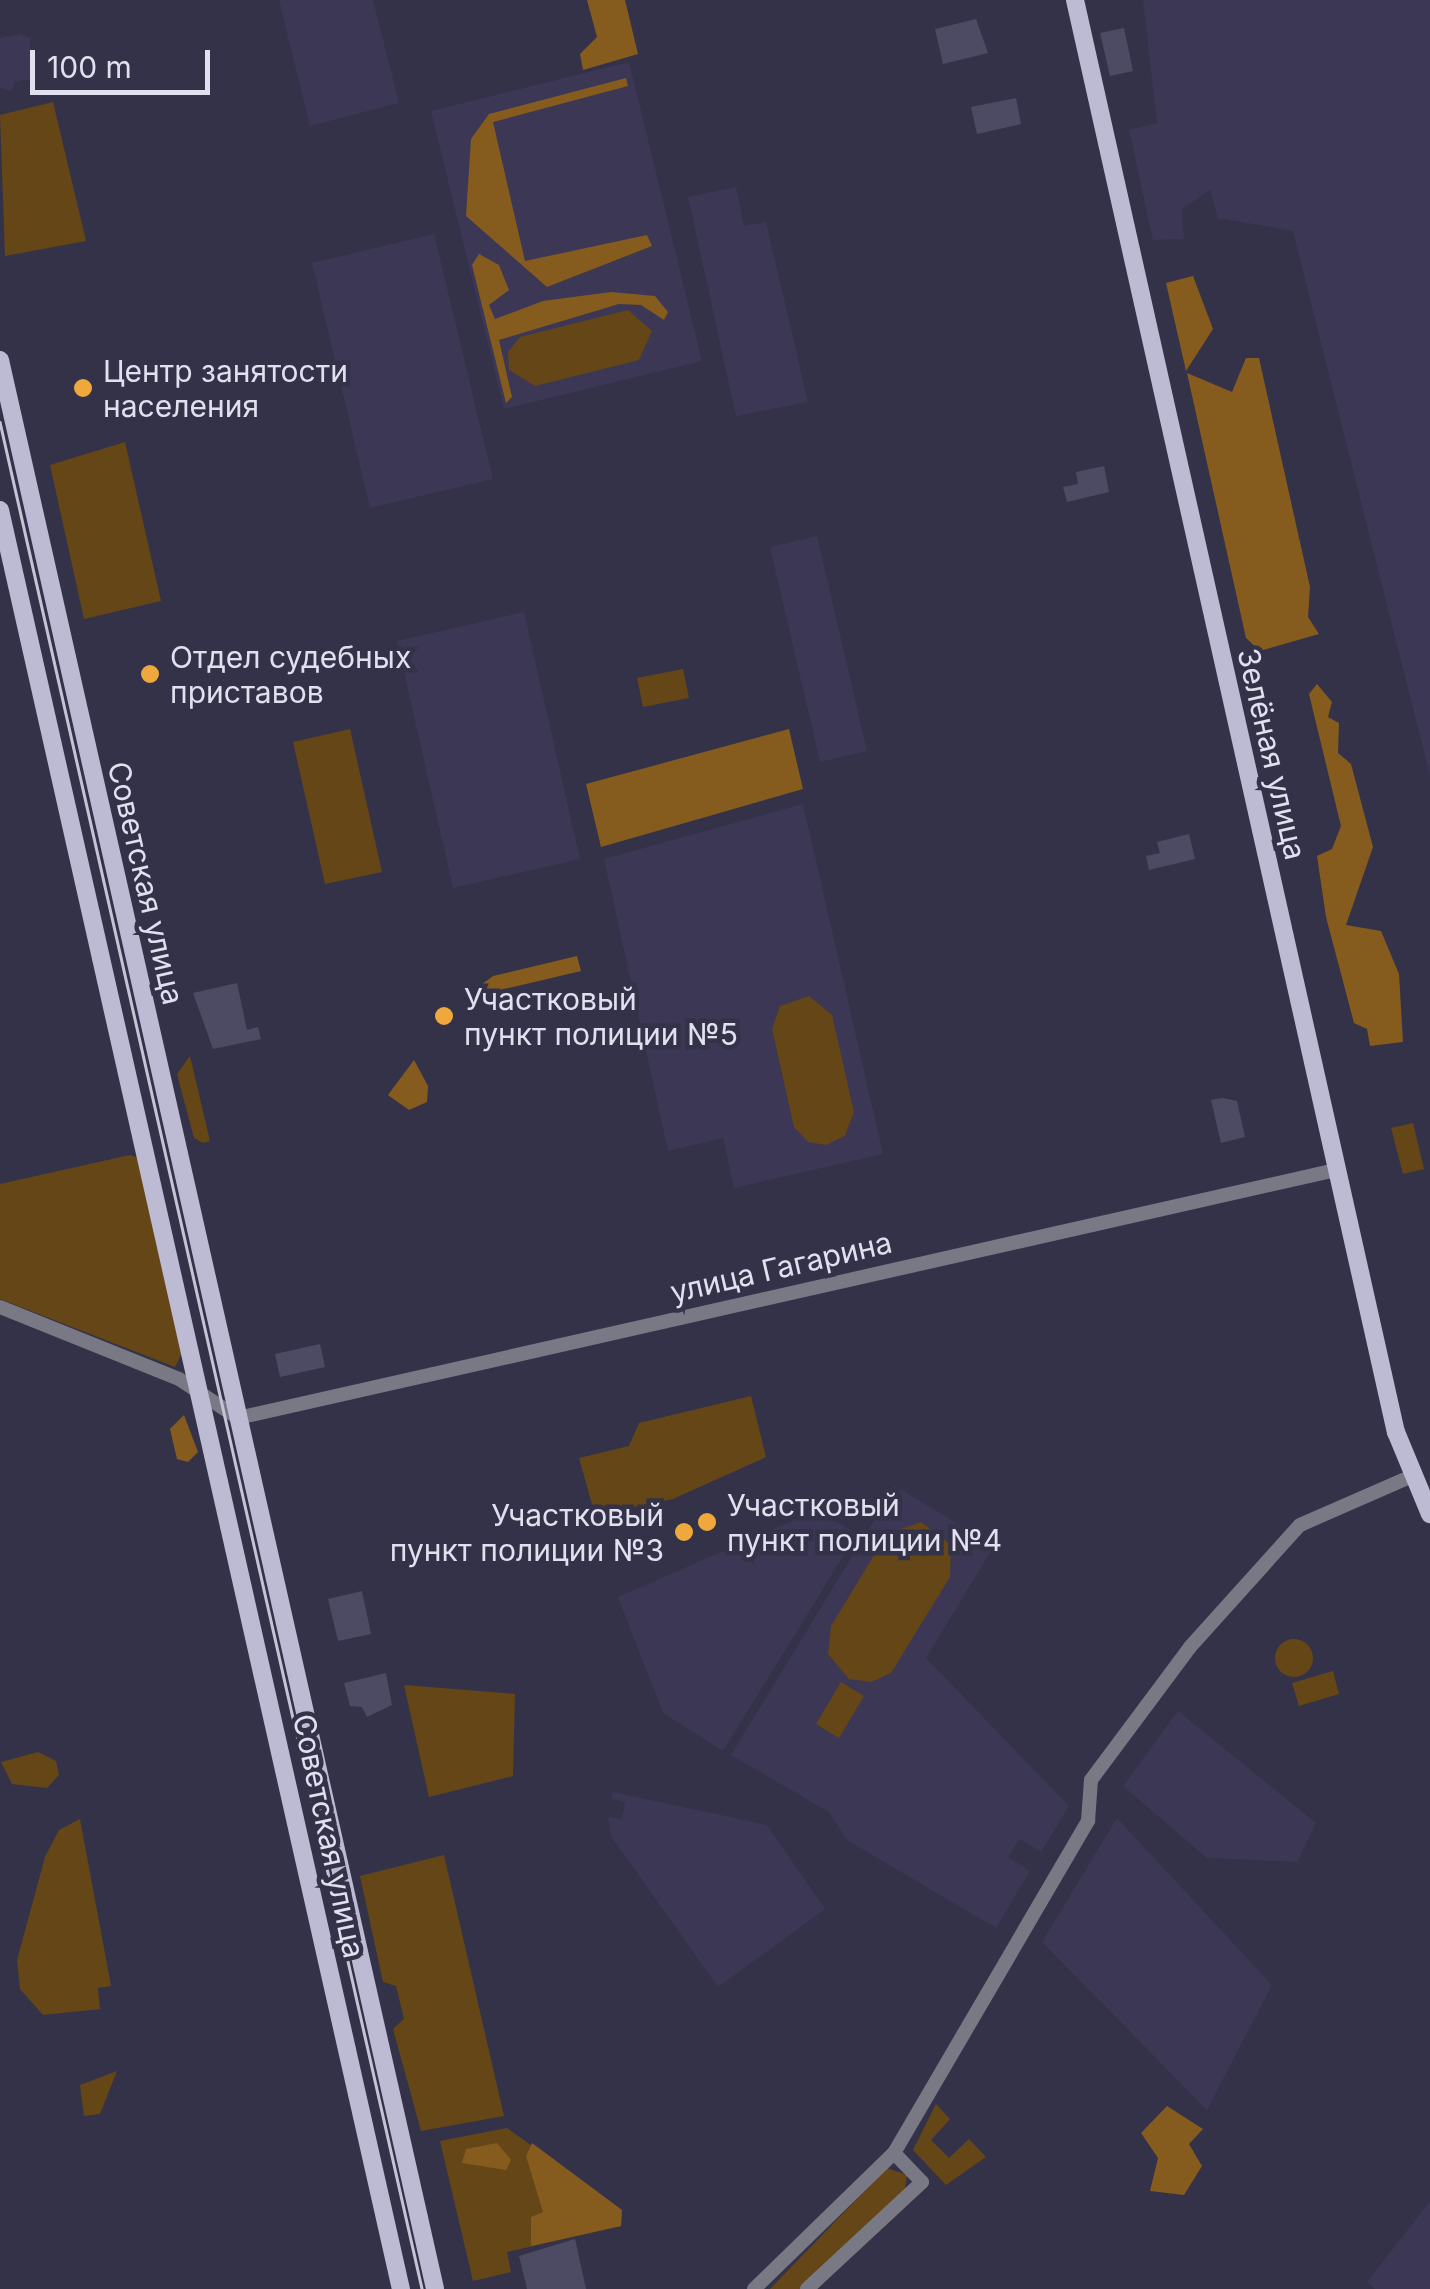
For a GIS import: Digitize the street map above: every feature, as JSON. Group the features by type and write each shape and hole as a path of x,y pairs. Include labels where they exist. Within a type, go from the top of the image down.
{"main road":[{"name":"Зелёная улица","path":"1075,0 1336,1170 1412,1476 1430,1514"},
{"name":"Советская улица","path":"0,360 435,2289"},
{"name":"Советская улица","path":"0,510 203,1395 401,2289"}],"street":[{"name":"улица Гагарина","path":"238,1418 1336,1170"},
{"path":"0,1307 203,1395 238,1418"},
{"path":"754,2289 894,2154 1088,1821 1091,1780 1132,1722 1300,1525 1412,1476"},
{"path":"807,2289 922,2182 894,2154"}],"shaded area":[{"path":"279,0 373,0 399,103 310,126"},
{"path":"587,0 625,0 638,54 583,70 580,54 597,37"},
{"path":"1143,0 1430,0 1430,776 1293,231 1218,218 1210,190 1182,209 1184,239 1153,240 1129,130 1157,123"},
{"path":"20,34 30,38 31,79 15,82 11,92 0,87 0,38"},
{"path":"629,62 702,361 504,409 431,111"},
{"path":"626,78 628,86 493,122 525,261 647,235 652,246 547,287 466,216 471,139 489,114"},
{"path":"53,102 86,241 5,256 0,115"},
{"path":"736,187 744,226 766,222 808,402 736,416 688,197"},
{"path":"434,234 493,479 370,508 312,263"},
{"path":"479,254 499,265 509,290 489,305 495,319 543,301 611,292 655,296 668,312 664,320 641,305 619,304 499,340 512,397 506,403 472,265"},
{"path":"1193,276 1213,329 1186,371 1166,283"},
{"path":"628,310 652,331 639,360 535,386 509,370 508,352 520,337"},
{"path":"1246,358 1259,358 1310,587 1308,617 1319,634 1260,651 1246,638 1187,373 1232,392"},
{"path":"125,442 161,601 84,619 50,465"},
{"path":"817,536 867,751 820,762 770,547"},
{"path":"524,612 580,859 453,888 397,641"},
{"path":"683,669 689,698 643,707 637,678"},
{"path":"1317,684 1332,702 1328,717 1339,723 1338,753 1351,764 1373,847 1346,925 1381,931 1399,974 1403,1042 1370,1046 1367,1029 1354,1023 1326,917 1317,856 1332,849 1341,826 1309,694"},
{"path":"350,729 382,872 325,884 293,742"},
{"path":"789,729 803,789 601,847 586,784"},
{"path":"803,804 883,1154 734,1188 723,1138 668,1151 604,859"},
{"path":"577,956 581,971 484,994 481,985 493,976"},
{"path":"809,996 832,1015 854,1112 845,1136 826,1145 808,1142 794,1127 772,1029 780,1006"},
{"path":"190,1056 210,1141 203,1143 194,1138 177,1074"},
{"path":"414,1060 428,1086 427,1102 409,1110 388,1095"},
{"path":"1413,1123 1424,1169 1403,1174 1391,1128"},
{"path":"130,1155 142,1159 184,1349 175,1367 0,1299 0,1184"},
{"path":"751,1396 766,1457 673,1499 595,1515 579,1458 629,1446 639,1423"},
{"path":"184,1415 198,1452 188,1462 177,1459 170,1429"},
{"path":"895,1486 994,1546 926,1658 1069,1806 1041,1852 1020,1839 1008,1857 1030,1871 996,1928 847,1840 829,1812 731,1755"},
{"path":"817,1510 857,1534 723,1751 663,1713 618,1597"},
{"path":"921,1522 951,1545 950,1577 891,1673 871,1682 849,1679 828,1654 831,1626 887,1534"},
{"path":"1294,1639 1308,1644 1313,1658 1308,1672 1294,1677 1280,1672 1275,1658 1280,1644"},
{"path":"1333,1671 1339,1694 1299,1706 1292,1683"},
{"path":"841,1682 864,1696 839,1738 816,1724"},
{"path":"404,1685 515,1694 513,1776 429,1797"},
{"path":"1178,1711 1316,1823 1297,1862 1207,1858 1123,1786"},
{"path":"38,1752 56,1761 59,1775 47,1788 12,1784 1,1762"},
{"path":"613,1792 767,1825 825,1909 718,1987 611,1836 608,1817 622,1819 625,1802 611,1799"},
{"path":"1117,1818 1272,1985 1207,2110 1042,1942"},
{"path":"80,1819 111,1986 98,1988 100,2009 43,2015 20,1989 17,1960 45,1857 59,1830"},
{"path":"444,1855 504,2116 421,2131 393,2029 404,2019 396,1986 383,1982 360,1876"},
{"path":"117,2071 100,2114 84,2116 80,2085"},
{"path":"936,2104 950,2119 931,2140 949,2158 969,2139 986,2157 946,2185 913,2150"},
{"path":"1167,2106 1203,2129 1189,2144 1202,2166 1184,2195 1150,2191 1158,2158 1141,2133"},
{"path":"507,2128 622,2210 621,2226 507,2252 511,2272 473,2281 440,2141"},
{"path":"497,2143 511,2160 506,2170 462,2163 466,2149"},
{"path":"532,2143 622,2210 621,2226 531,2246 531,2217 543,2212 526,2156"},
{"path":"887,2168 907,2175 905,2190 801,2289 770,2289"},
{"path":"1430,2201 1430,2289 1375,2289 1367,2282"}],"building":[{"path":"976,19 988,53 943,64 935,29"},
{"path":"1124,28 1133,71 1110,76 1100,33"},
{"path":"1016,98 1021,124 977,134 971,107"},
{"path":"1104,466 1109,492 1067,502 1063,487 1078,484 1076,472"},
{"path":"1189,834 1195,859 1149,870 1146,856 1160,853 1157,842"},
{"path":"237,983 247,1030 258,1027 261,1039 213,1049 193,993"},
{"path":"1211,1100 1237,1101 1245,1137 1221,1143"},
{"path":"320,1344 325,1367 280,1377 275,1354"},
{"path":"362,1591 371,1634 338,1641 328,1599"},
{"path":"386,1673 392,1705 367,1717 362,1707 350,1706 344,1683"},
{"path":"575,2239 586,2289 527,2289 519,2256"}],"tram line":[{"path":"0,422 422,2289"}],"place":[{"name":"Центр занятости населения","path":"83,388"},
{"name":"Отдел судебных приставов","path":"150,674"},
{"name":"Участковый пункт полиции №5","path":"444,1016"},
{"name":"Участковый пункт полиции №4","path":"707,1522"},
{"name":"Участковый пункт полиции №3","path":"684,1532"}]}
